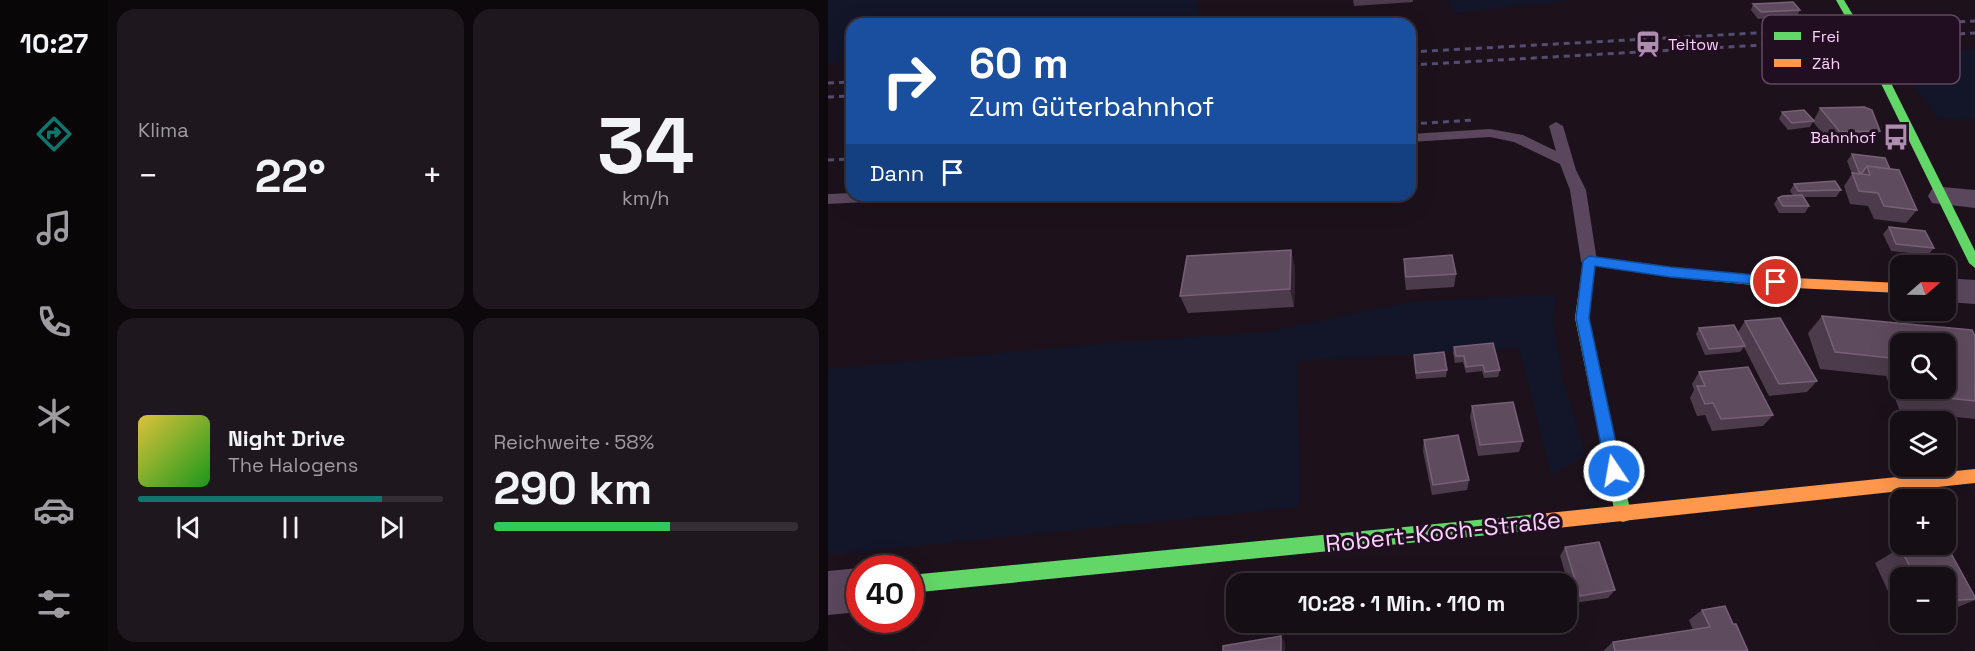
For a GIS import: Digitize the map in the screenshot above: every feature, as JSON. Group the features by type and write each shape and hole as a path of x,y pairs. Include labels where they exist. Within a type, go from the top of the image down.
{"street":[{"path":"1840,0 1849,15"},
{"path":"1886,84 1975,263"},
{"path":"1942,196 1975,199"},
{"path":"1623,514 1582,318 1589,261 1755,280 1890,287"},
{"path":"1956,291 1975,292"},
{"name":"Robert-Koch-Straße","path":"924,584 1623,514 1975,476"},
{"path":"828,593 846,591"}],"lane":[{"path":"1556,126 1566,161 1578,190 1589,261"},
{"path":"1416,138 1490,134 1518,138 1566,161"},
{"path":"828,199 846,198"}],"shaded area":[{"path":"828,0 1197,0 1200,18 846,18 846,62 828,63"},
{"path":"1448,0 1576,0 1455,13"},
{"path":"1975,49 1975,118 1940,120 1912,84 1960,84 1960,50"},
{"path":"1556,294 1553,323 1563,380 1586,456 1551,475 1519,348 1297,361 1300,507 828,555 828,369 1121,342 1266,332 1410,302"}],"building":[{"path":"1793,2 1800,10 1761,12 1753,4"},
{"path":"1864,107 1872,110 1880,131 1840,132 1820,108"},
{"path":"1804,110 1814,121 1792,123 1782,112"},
{"path":"1852,154 1885,158 1890,169 1867,166 1862,173 1859,172"},
{"path":"1867,166 1899,170 1917,210 1884,206 1878,193 1859,191 1852,173 1870,175"},
{"path":"1835,181 1841,190 1798,191 1794,184"},
{"path":"1802,195 1809,206 1783,206 1778,198 1782,196"},
{"path":"1889,227 1925,231 1934,248 1896,244"},
{"path":"1291,250 1290,289 1180,296 1187,256"},
{"path":"1452,255 1456,274 1406,277 1404,259"},
{"path":"1822,316 1972,330 1975,336 1975,401 1956,399 1956,333 1890,333 1890,358 1835,352"},
{"path":"1780,318 1817,381 1779,384 1745,321"},
{"path":"1734,325 1745,346 1709,349 1699,328"},
{"path":"1493,343 1500,370 1485,372 1483,365 1466,367 1464,356 1456,356 1454,347"},
{"path":"1444,352 1447,370 1416,373 1414,355"},
{"path":"1748,367 1773,415 1721,419 1713,403 1705,404 1697,386 1705,386 1699,372"},
{"path":"1513,402 1523,441 1480,445 1472,406"},
{"path":"1458,435 1469,480 1433,485 1424,440"},
{"path":"1599,542 1615,590 1580,596 1577,573 1573,573 1565,547"},
{"path":"1904,555 1952,555 1975,599 1956,600 1956,567 1910,567"},
{"path":"1725,606 1748,651 1615,651 1613,642 1710,627 1702,610"},
{"path":"1281,636 1281,651 1223,651 1223,646"}],"railway":[{"path":"1960,22 1975,21"},
{"path":"1416,52 1762,33"},
{"path":"1960,34 1975,33"},
{"path":"1416,65 1762,45"},
{"path":"828,83 846,82"},
{"path":"828,97 846,96"},
{"path":"1416,124 1475,120"},
{"path":"828,160 846,159"}],"traffic: fast":[{"path":"1840,0 1849,15"},
{"path":"1886,84 1975,263"},
{"path":"1623,514 1582,318 1589,261 1774,282"},
{"path":"924,583 1548,521"}],"traffic: slow":[{"path":"1774,282 1890,288"},
{"path":"1548,521 1975,476"}],"place":[{"name":"Teltow","path":"1648,44"},
{"name":"Bahnhof","path":"1896,137"}],"route":[{"path":"1614,471 1582,318 1589,261 1670,272 1776,282"}]}
